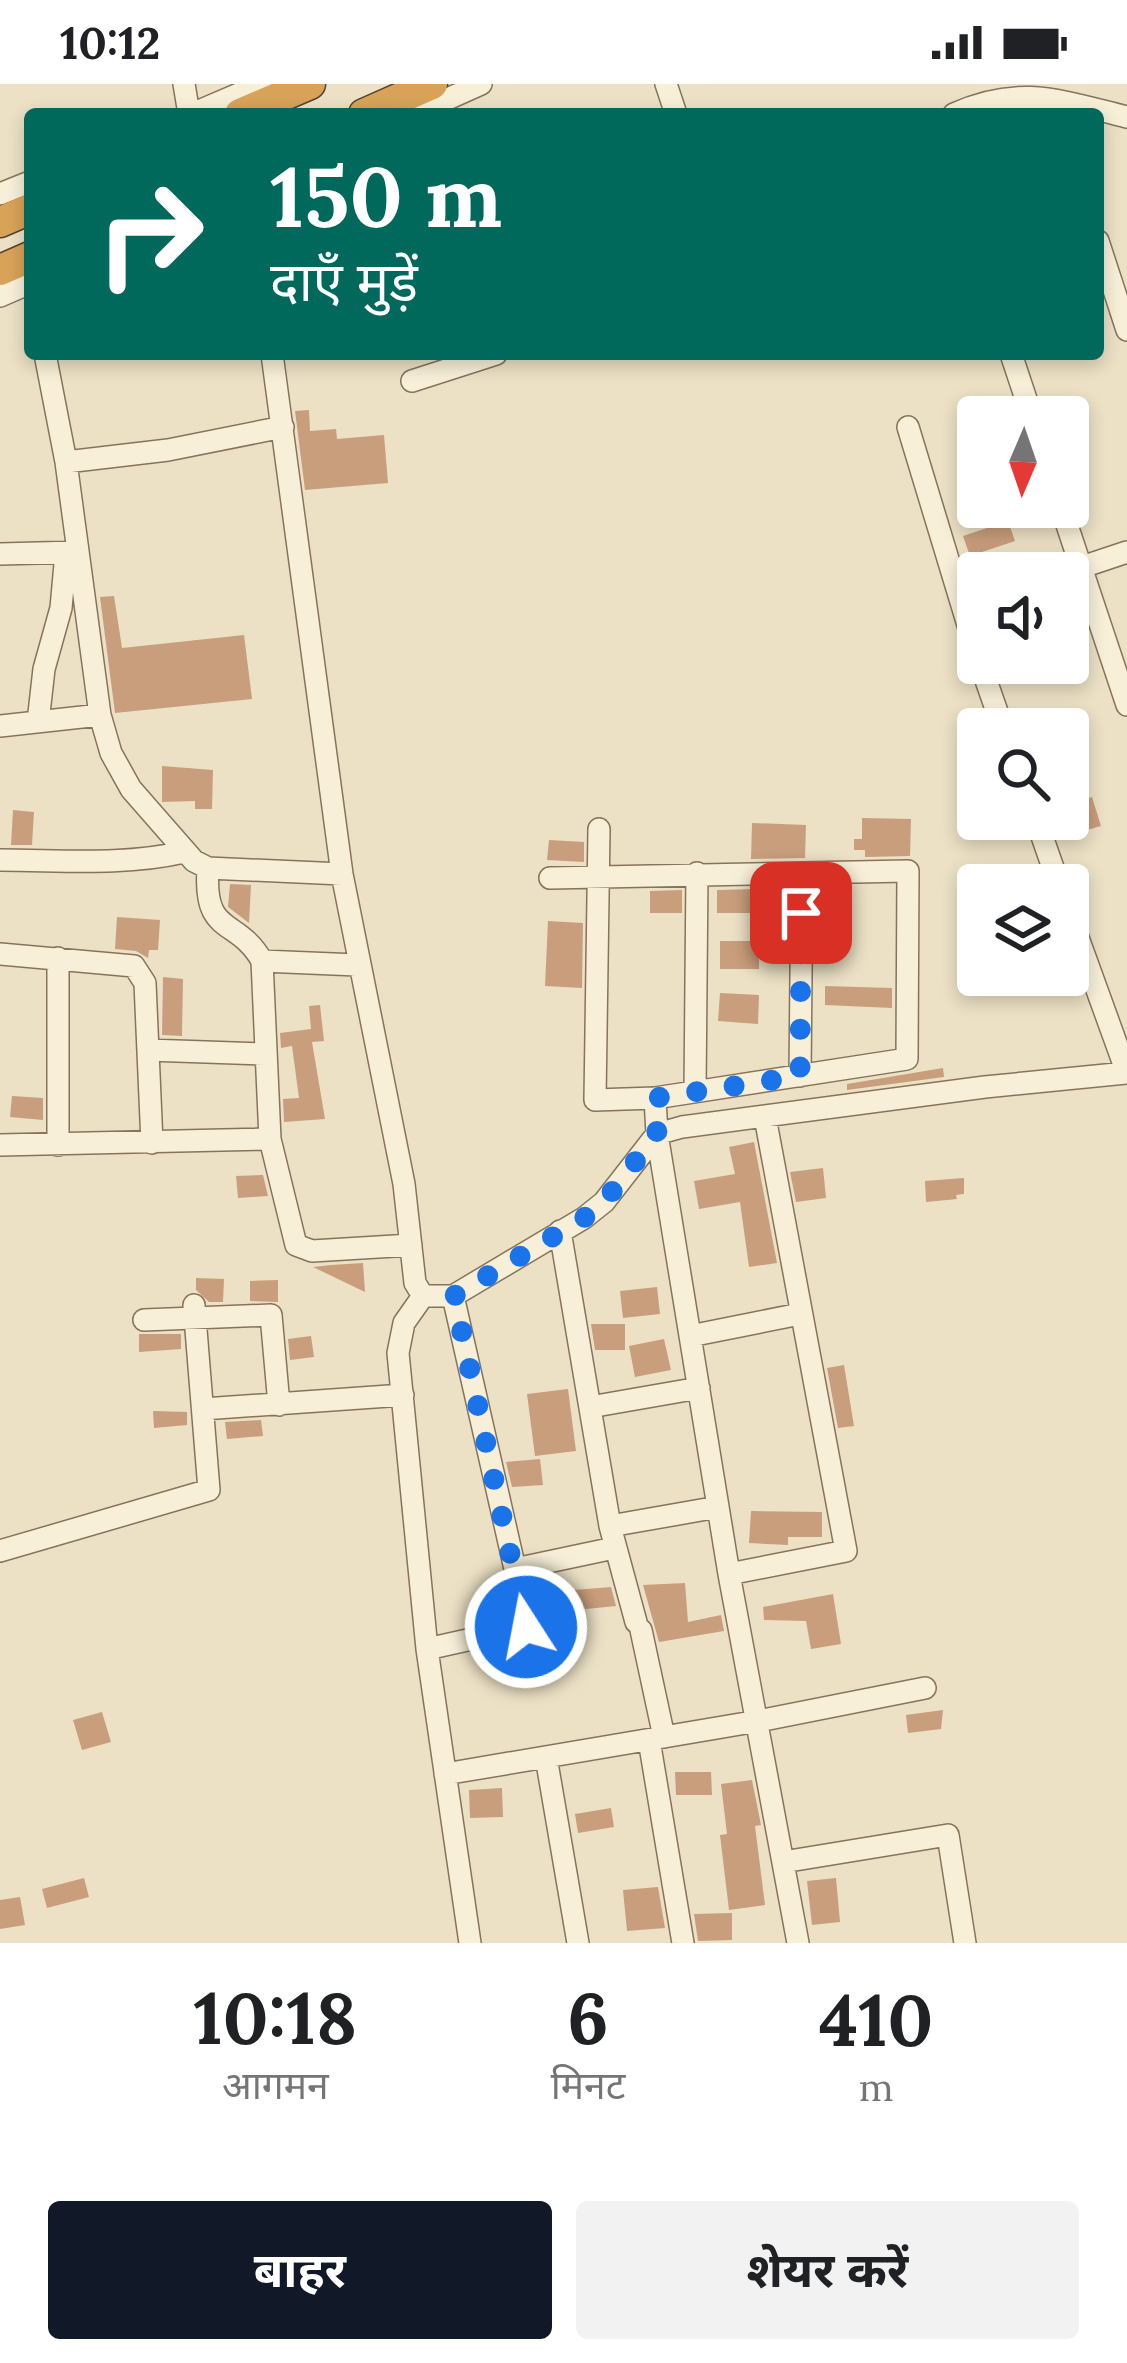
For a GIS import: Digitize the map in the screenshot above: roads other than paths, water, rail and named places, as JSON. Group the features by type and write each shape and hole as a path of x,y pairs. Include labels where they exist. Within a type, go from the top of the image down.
{"highway":[{"path":"235,98 310,84"},
{"path":"378,108 432,84"}],"street":[{"path":"235,98 262,84"},
{"path":"427,108 481,84"},
{"path":"970,108 1014,94 1054,106"},
{"path":"1104,259 1127,330"},
{"path":"46,360 67,463 71,552 100,715 118,769 184,851 208,868 341,874"},
{"path":"273,360 341,874 393,1126 415,1283 423,1296"},
{"path":"412,381 477,360"},
{"path":"1013,360 1025,396"},
{"path":"67,463 167,450 283,427"},
{"path":"908,427 957,570"},
{"path":"0,554 71,552"},
{"path":"38,722 44,669 62,608 71,552"},
{"path":"1089,564 1127,552"},
{"path":"1089,612 1127,705"},
{"path":"0,726 100,715"},
{"path":"550,878 598,874 908,871 907,1059 655,1098 595,1100 598,874 599,829"},
{"path":"0,860 98,862 154,859 184,851"},
{"path":"208,868 207,904 262,961 270,1139 296,1245 312,1251 411,1245"},
{"path":"695,1091 697,873"},
{"path":"800,1076 802,873"},
{"path":"0,954 140,970 152,1143"},
{"path":"58,958 58,1144"},
{"path":"262,961 357,965"},
{"path":"423,1296 454,1296 604,1202 657,1134 985,1087 1127,1073 1089,968"},
{"path":"148,1050 265,1054"},
{"path":"655,1098 729,1574 798,1943"},
{"path":"729,1574 846,1551 765,1117"},
{"path":"0,1145 270,1139"},
{"path":"560,1231 612,1537 639,1626 683,1943"},
{"path":"423,1296 400,1337 403,1395 427,1649 470,1943"},
{"path":"427,1649 526,1627 454,1296"},
{"path":"144,1319 195,1311 271,1315 279,1405"},
{"path":"0,1551 209,1490 195,1311"},
{"path":"690,1336 800,1314"},
{"path":"590,1407 699,1388"},
{"path":"203,1408 403,1395"},
{"path":"515,1569 718,1508"},
{"path":"446,1774 925,1688"},
{"path":"546,1757 578,1943"},
{"path":"783,1862 948,1835 965,1943"}]}
